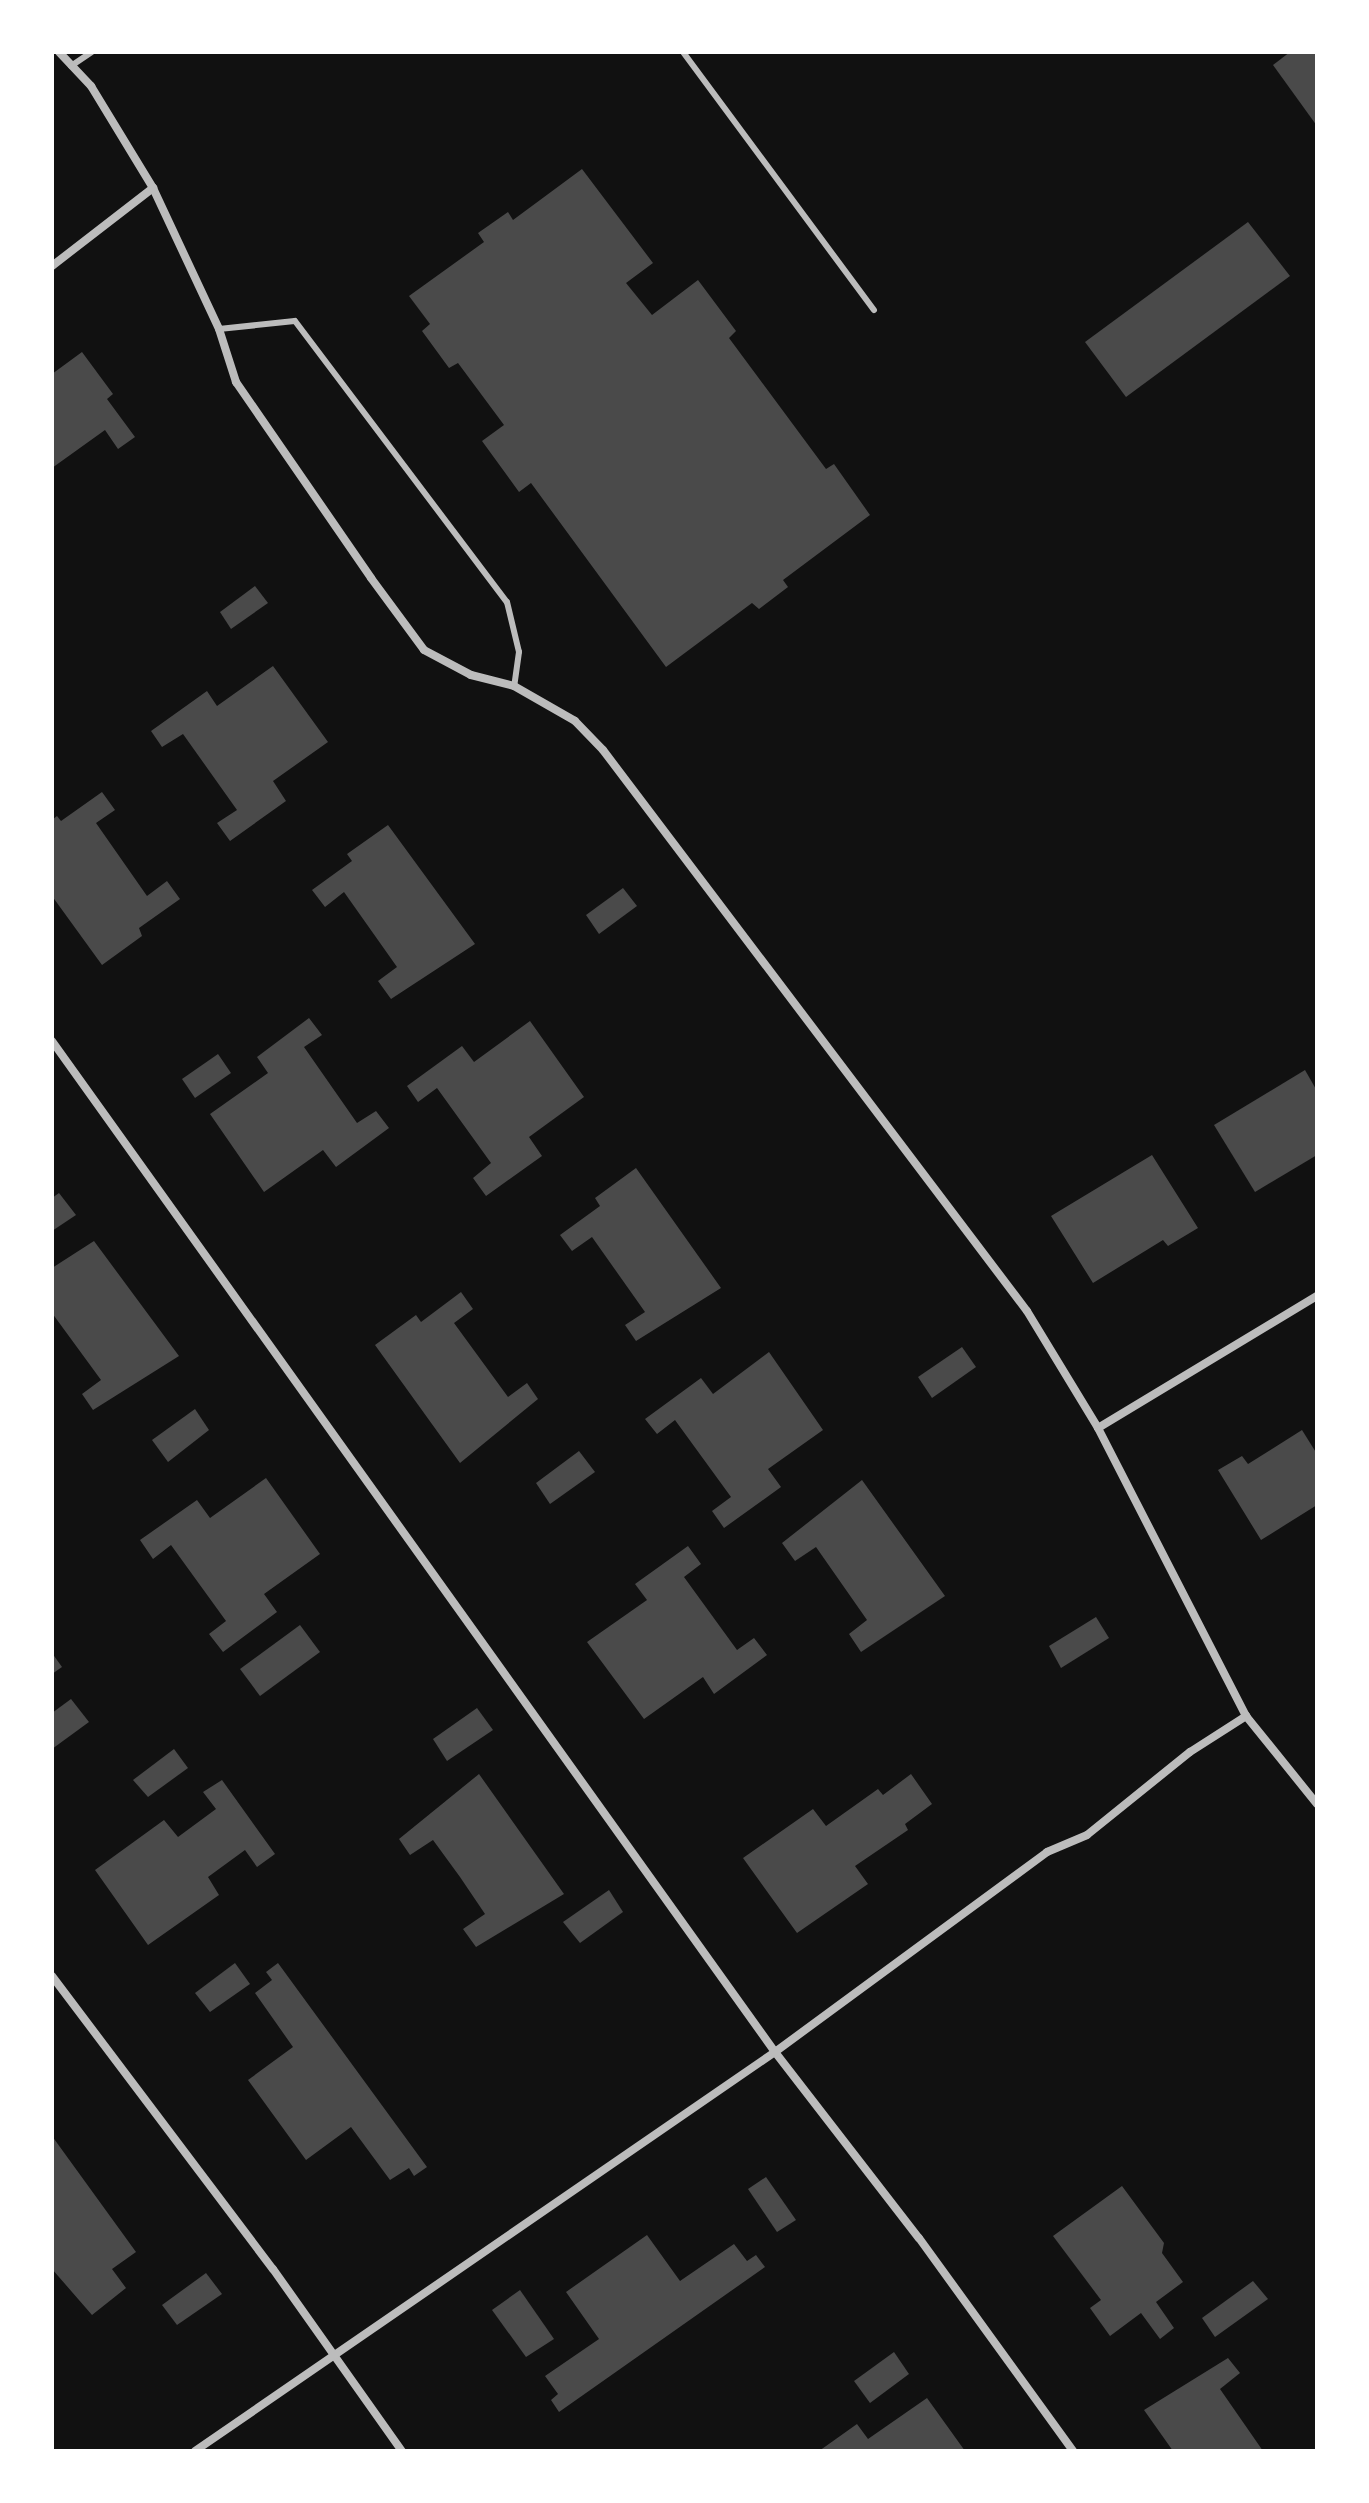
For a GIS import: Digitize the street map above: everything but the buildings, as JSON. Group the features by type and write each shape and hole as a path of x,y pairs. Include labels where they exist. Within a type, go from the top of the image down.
{"street":[{"path":"59,52 91,86 153,188 219,329 236,382 424,650 471,675 514,686 575,721 603,750 1027,1311 1098,1428 1246,1716 1317,1804"},
{"path":"52,266 153,188"},
{"path":"52,1041 775,2052 910,2226 1073,2451"},
{"path":"1098,1428 1317,1296"},
{"path":"195,2451 775,2052 1047,1852 1087,1835 1190,1752 1246,1716"},
{"path":"52,1976 402,2451"}],"lane":[{"path":"71,66 92,52"},
{"path":"683,52 874,310"},
{"path":"219,329 295,321 507,602 519,652 514,686"}]}
